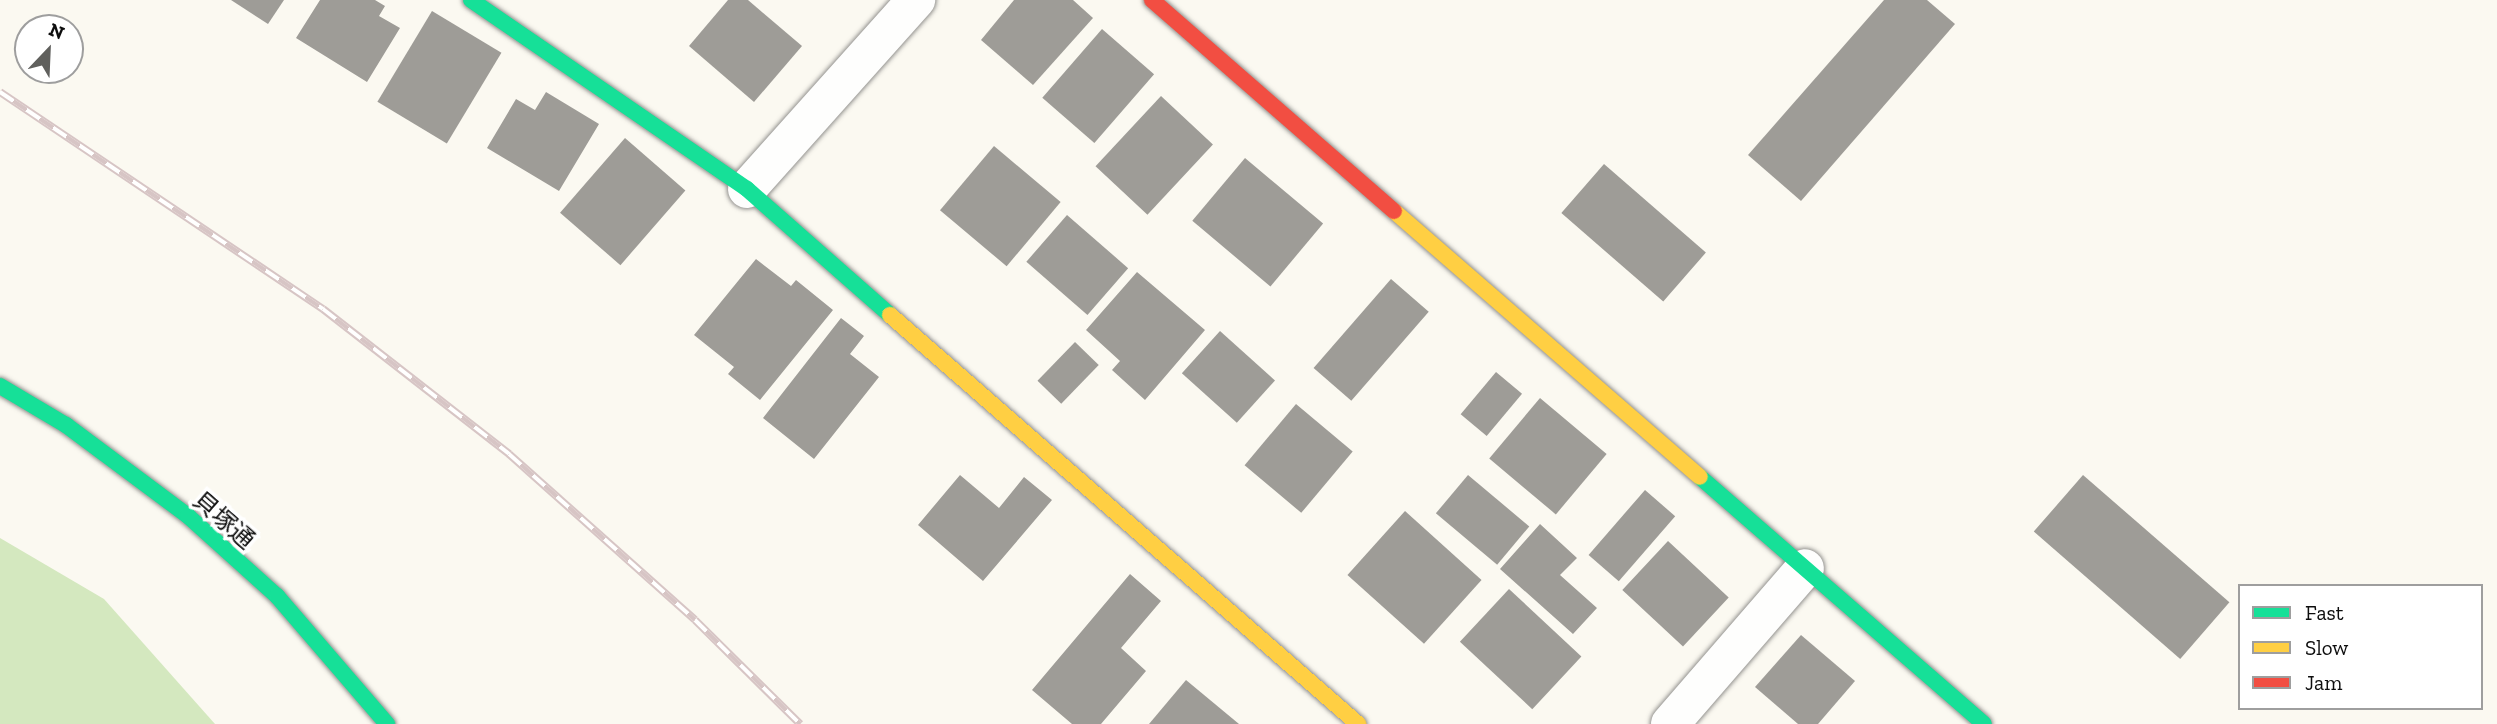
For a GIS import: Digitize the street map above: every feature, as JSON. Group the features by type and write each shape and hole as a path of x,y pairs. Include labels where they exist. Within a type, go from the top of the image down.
{"street":[{"path":"471,0 747,190 1358,724"},
{"path":"747,190 916,0"},
{"path":"1152,0 1984,724"},
{"name":"貝塚通","path":"0,386 66,425 188,516 277,596 387,724"},
{"path":"1670,724 1805,568"}],"green space":[{"path":"0,538 104,599 215,724 0,724"}],"building":[{"path":"231,0 284,0 268,24"},
{"path":"320,0 375,0 385,6 379,16 400,28 367,82 296,38"},
{"path":"728,0 748,0 802,46 754,102 689,46"},
{"path":"1014,0 1073,0 1093,18 1033,85 981,40"},
{"path":"1884,0 1927,0 1955,24 1801,201 1748,155"},
{"path":"432,11 501,53 447,144 377,102"},
{"path":"1102,29 1154,74 1094,143 1042,98"},
{"path":"546,92 599,124 559,191 487,148 516,99 535,110"},
{"path":"1161,96 1213,144 1147,215 1096,166"},
{"path":"625,138 685,190 620,265 560,213"},
{"path":"994,146 1061,202 1007,266 940,210"},
{"path":"1245,158 1323,224 1270,286 1192,221"},
{"path":"1604,164 1706,253 1663,302 1561,213"},
{"path":"1067,215 1128,268 1087,315 1026,262"},
{"path":"756,259 791,286 796,280 833,310 760,400 728,374 734,367 694,335"},
{"path":"1137,272 1205,330 1145,400 1112,370 1120,361 1086,330"},
{"path":"1391,279 1429,312 1351,401 1314,368"},
{"path":"841,318 864,336 850,354 879,377 814,459 763,418"},
{"path":"1220,331 1275,381 1237,423 1182,373"},
{"path":"1075,342 1099,365 1061,404 1037,381"},
{"path":"1496,372 1522,394 1487,436 1461,414"},
{"path":"1540,398 1607,454 1556,514 1489,459"},
{"path":"1296,404 1353,452 1301,513 1245,465"},
{"path":"960,475 999,508 1024,477 1052,500 983,581 918,525"},
{"path":"1468,475 1529,526 1497,565 1436,513"},
{"path":"2083,475 2229,602 2180,659 2034,532"},
{"path":"1645,490 1675,516 1619,581 1589,555"},
{"path":"1405,511 1482,580 1424,644 1347,575"},
{"path":"1540,524 1577,558 1560,575 1597,608 1573,634 1500,569"},
{"path":"1668,541 1729,598 1683,647 1622,590"},
{"path":"1130,574 1161,601 1121,648 1146,671 1101,724 1072,724 1032,690"},
{"path":"1509,589 1581,657 1532,709 1460,642"},
{"path":"1801,635 1855,681 1818,724 1798,724 1755,687"},
{"path":"1186,680 1239,724 1149,724"}],"railway":[{"path":"0,92 323,309 509,454 695,620 800,724"}],"traffic: fast":[{"path":"471,0 747,189 890,315"},
{"path":"0,386 66,425 188,516 277,596 387,724"},
{"path":"1700,477 1984,724"}],"traffic: slow":[{"path":"1394,211 1700,477"},
{"path":"890,315 1358,724"}],"traffic: jam":[{"path":"1152,0 1394,211"}]}
